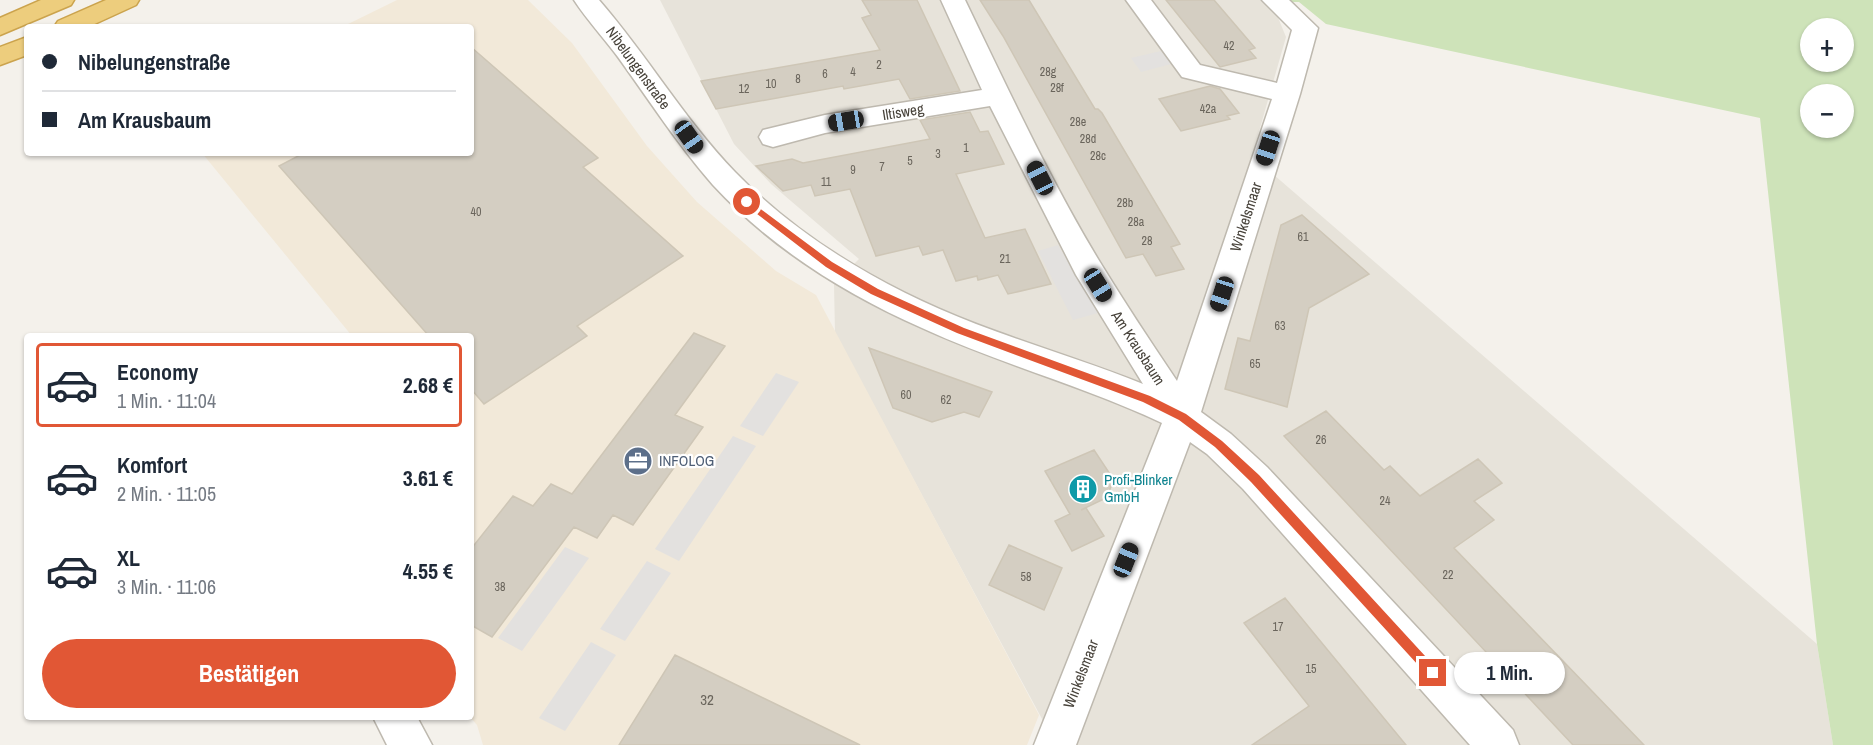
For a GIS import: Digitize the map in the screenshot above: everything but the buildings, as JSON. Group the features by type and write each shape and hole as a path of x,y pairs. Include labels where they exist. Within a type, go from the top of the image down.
{"highway":[{"path":"0,27 62,0"},
{"path":"74,24 127,0"},
{"path":"0,57 24,46"}],"street":[{"name":"Nibelungenstraße","path":"586,0 627,51 698,150 721,176 775,225 829,265 874,291 960,331 1146,399 1182,417"},
{"name":"Am Krausbaum","path":"953,0 998,96 1087,267 1182,417 1219,444 1255,478 1498,745"},
{"path":"1138,0 1191,71 1287,94"},
{"name":"Winkelsmaar","path":"1055,745 1182,417 1287,94 1305,28 1274,0"},
{"name":"Iltisweg","path":"773,137 825,124 998,96"},
{"path":"395,720 411,745"}],"shaded area":[{"path":"397,0 528,0 572,43 647,146 697,202 776,271 816,295 1039,715 1027,745 483,745 477,725 473,720 474,333 350,333 204,156 474,156 474,24 348,24"},
{"path":"660,0 1262,0 1277,15 1286,37 1252,156 1817,644 1833,745 1056,745 835,333 834,284 859,259 771,184 734,144"},
{"path":"1161,51 1171,64 1141,72 1131,58"},
{"path":"1058,245 1098,313 1073,320 1038,251"},
{"path":"776,373 799,382 763,436 740,426"},
{"path":"733,436 756,446 679,561 655,549"},
{"path":"565,547 589,558 522,651 498,638"},
{"path":"647,561 671,573 625,641 600,629"},
{"path":"591,642 616,655 565,731 539,718"}],"green space":[{"path":"1280,0 1873,0 1873,745 1833,745 1817,644 1760,118 1326,24 1299,2"}],"place":[{"name":"INFOLOG","path":"638,461"},
{"name":"Profi-Blinker GmbH","path":"1083,489"}],"route":[{"path":"747,202 829,265 874,291 960,331 1146,399 1182,417 1219,444 1255,478 1433,673"}]}
